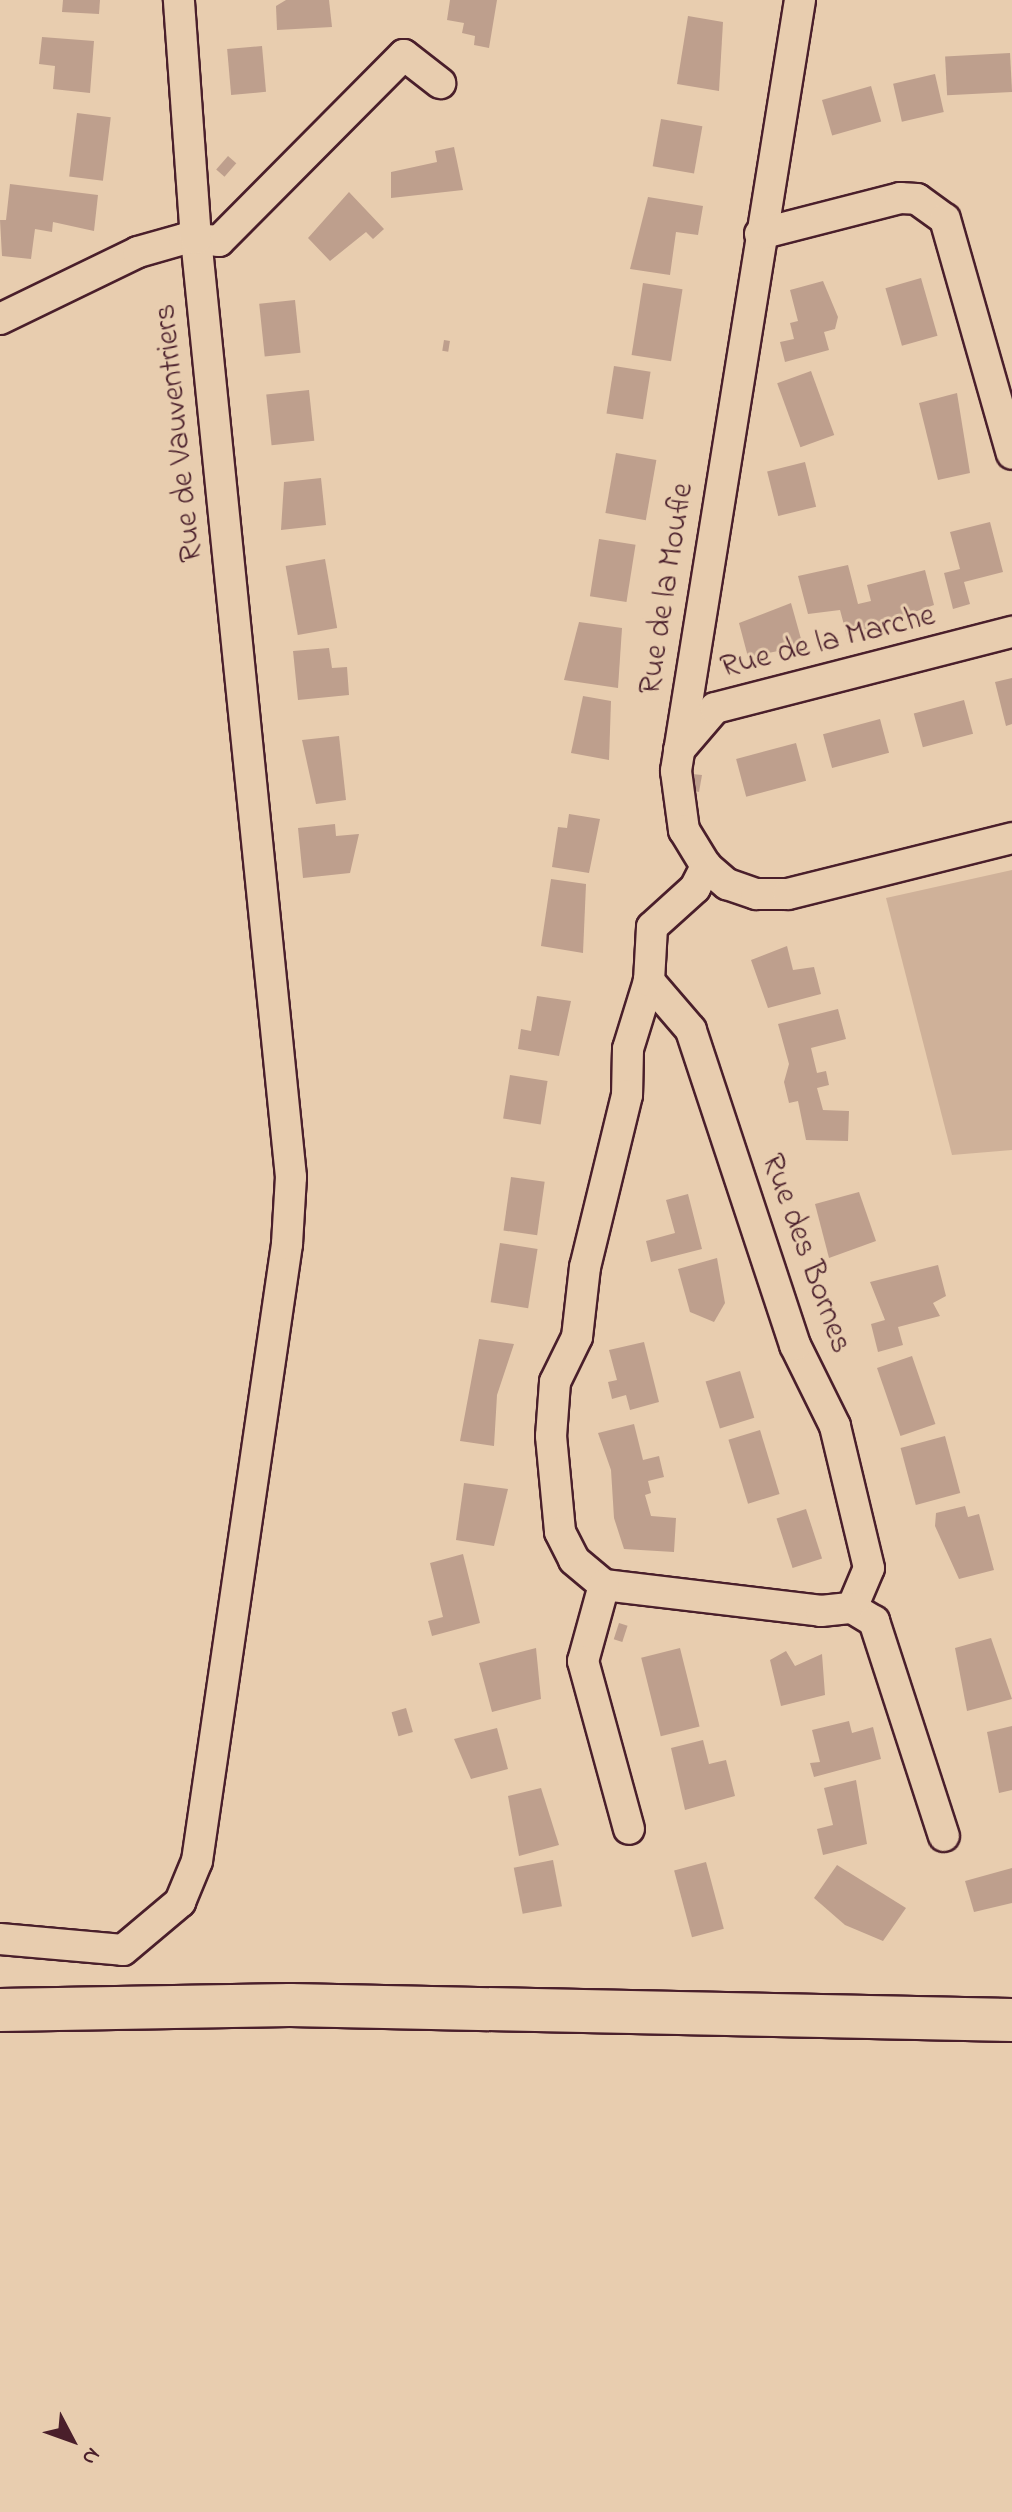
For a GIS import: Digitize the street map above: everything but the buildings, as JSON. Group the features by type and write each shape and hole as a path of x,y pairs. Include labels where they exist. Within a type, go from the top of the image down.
{"main road":[{"path":"0,2010 290,2005 1012,2020"}],"street":[{"name":"Rue de Vauventriers","path":"0,1939 123,1950 180,1902 197,1861 287,1244 291,1177 196,239 179,0"},
{"name":"Rue de la Moufle","path":"800,0 679,750 684,830 706,866 727,884 788,894 1012,838"},
{"path":"0,319 138,252 196,239 219,241 404,55 440,83"},
{"path":"760,234 900,198 938,213 953,233 1012,454"},
{"name":"Rue de la Marche","path":"679,750 715,708 1012,632"},
{"path":"706,866 695,888 652,927 649,981 628,1049 627,1095 585,1267 577,1337 555,1382 551,1436 560,1532 574,1560 604,1585 821,1611 852,1608 874,1621 944,1836"},
{"name":"Rue des Bornes","path":"649,981 691,1030 795,1345 835,1426 869,1568 852,1608"},
{"path":"604,1585 583,1661 629,1829"}],"shaded area":[{"path":"1012,870 1012,1150 952,1155 886,898"}]}
